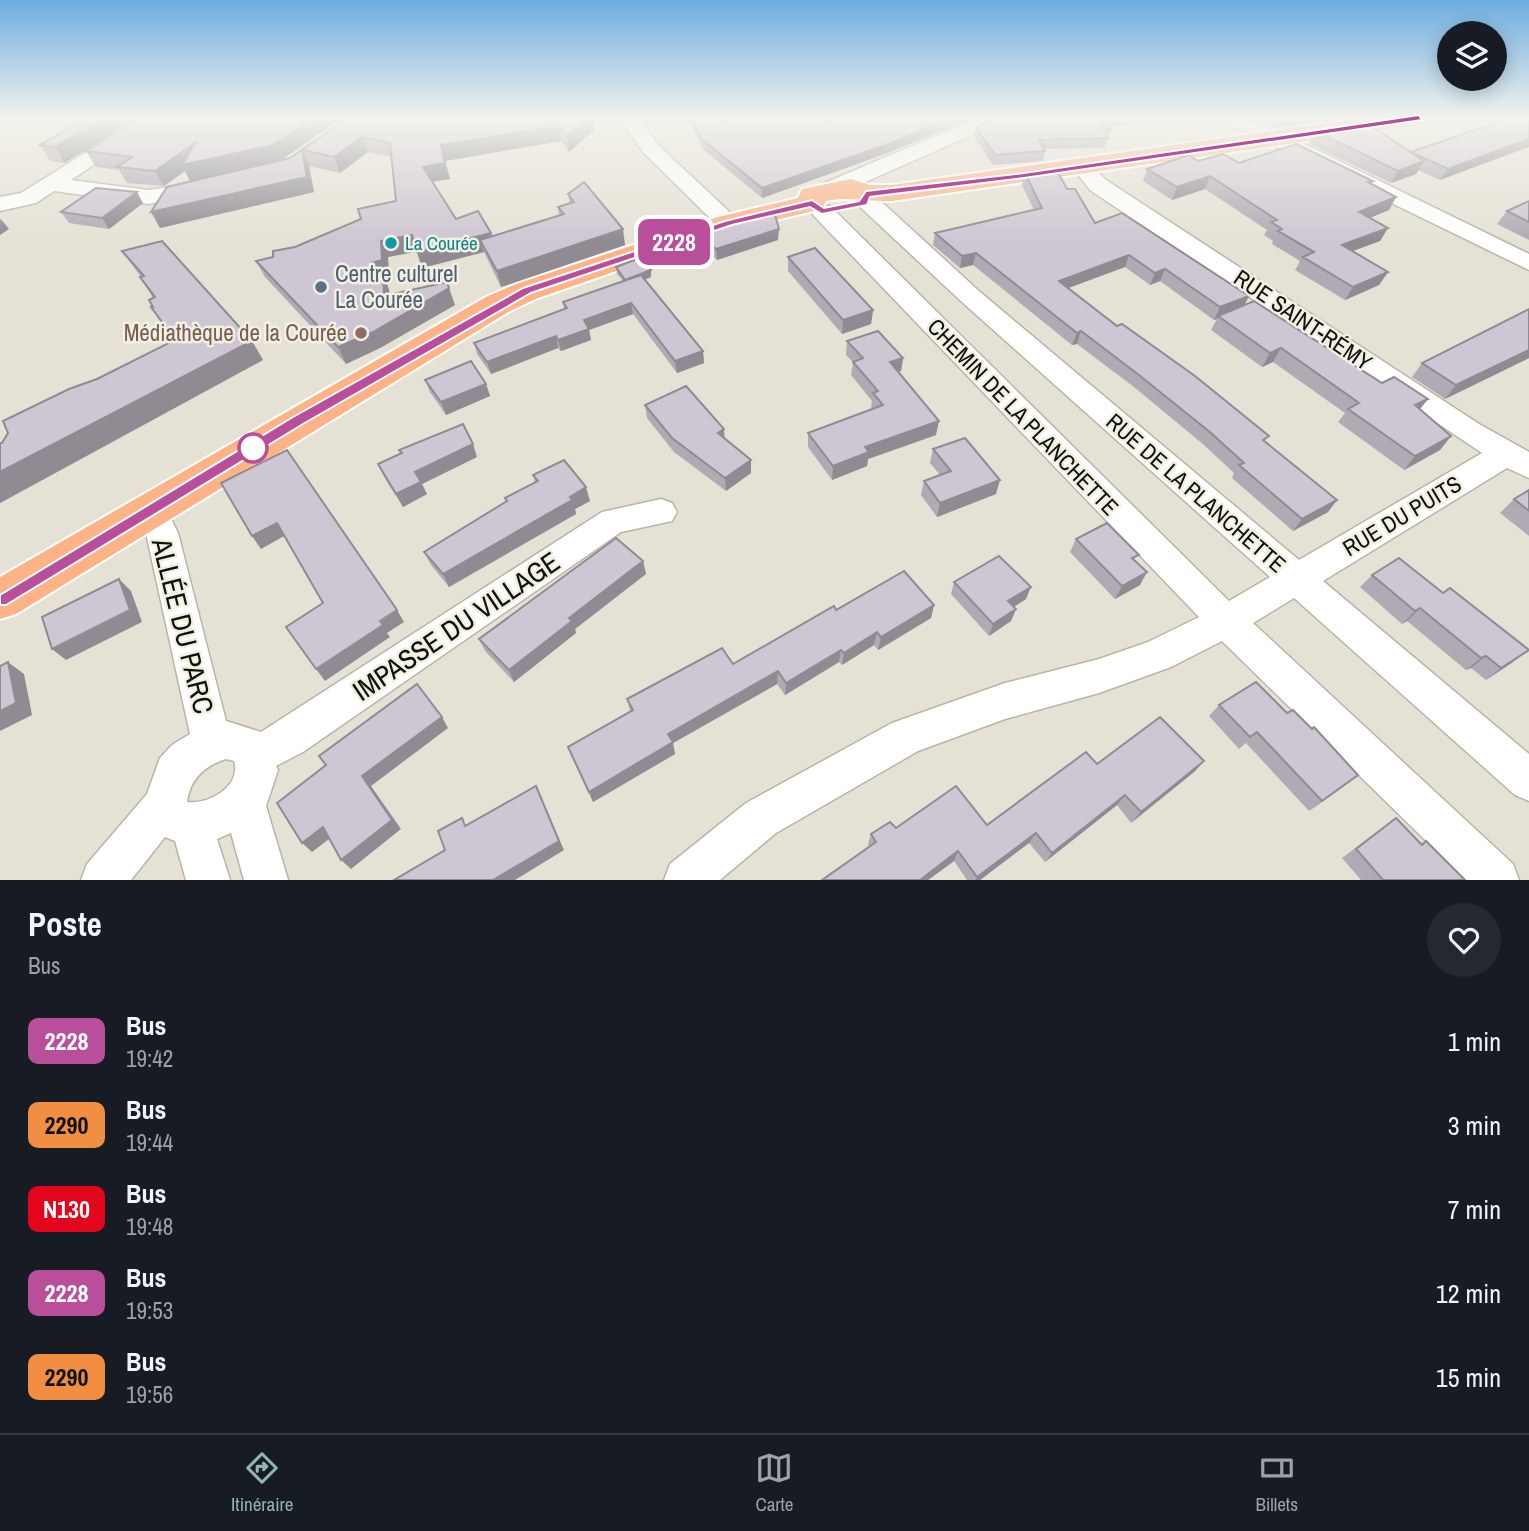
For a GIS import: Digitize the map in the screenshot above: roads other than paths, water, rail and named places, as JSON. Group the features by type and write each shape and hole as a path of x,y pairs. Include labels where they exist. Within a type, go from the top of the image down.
{"main road":[{"path":"0,600 498,304 527,290 728,223 820,201 1136,159"}],"street":[{"path":"0,204 28,198 90,159"},
{"path":"662,159 728,223"},
{"path":"820,201 908,159"},
{"path":"1314,159 1529,263"},
{"name":"RUE SAINT-RÉMY","path":"1082,167 1098,185 1469,432 1518,459"},
{"path":"51,184 148,197 214,186"},
{"name":"RUE DE LA PLANCHETTE","path":"866,197 981,306 1529,782"},
{"name":"CHEMIN DE LA PLANCHETTE","path":"820,201 1225,622"},
{"name":"RUE DU PUITS","path":"686,880 761,818 905,736 1005,701 1099,676 1158,655 1225,622 1295,579 1518,459"},
{"name":"ALLÉE DU PARC","path":"151,509 162,533 212,744"},
{"name":"IMPASSE DU VILLAGE","path":"256,755 289,738 612,521 661,512"},
{"path":"1225,622 1497,880"},
{"path":"103,880 178,814 219,819 243,800 256,776 256,755 249,746 239,741 212,744 196,751 178,769 166,790 178,814 208,880"},
{"path":"243,800 266,880"}],"place":[{"name":"La Courée","path":"391,243"},
{"name":"Centre culturel La Courée","path":"321,287"},
{"name":"Médiathèque de la Courée","path":"361,333"}]}
